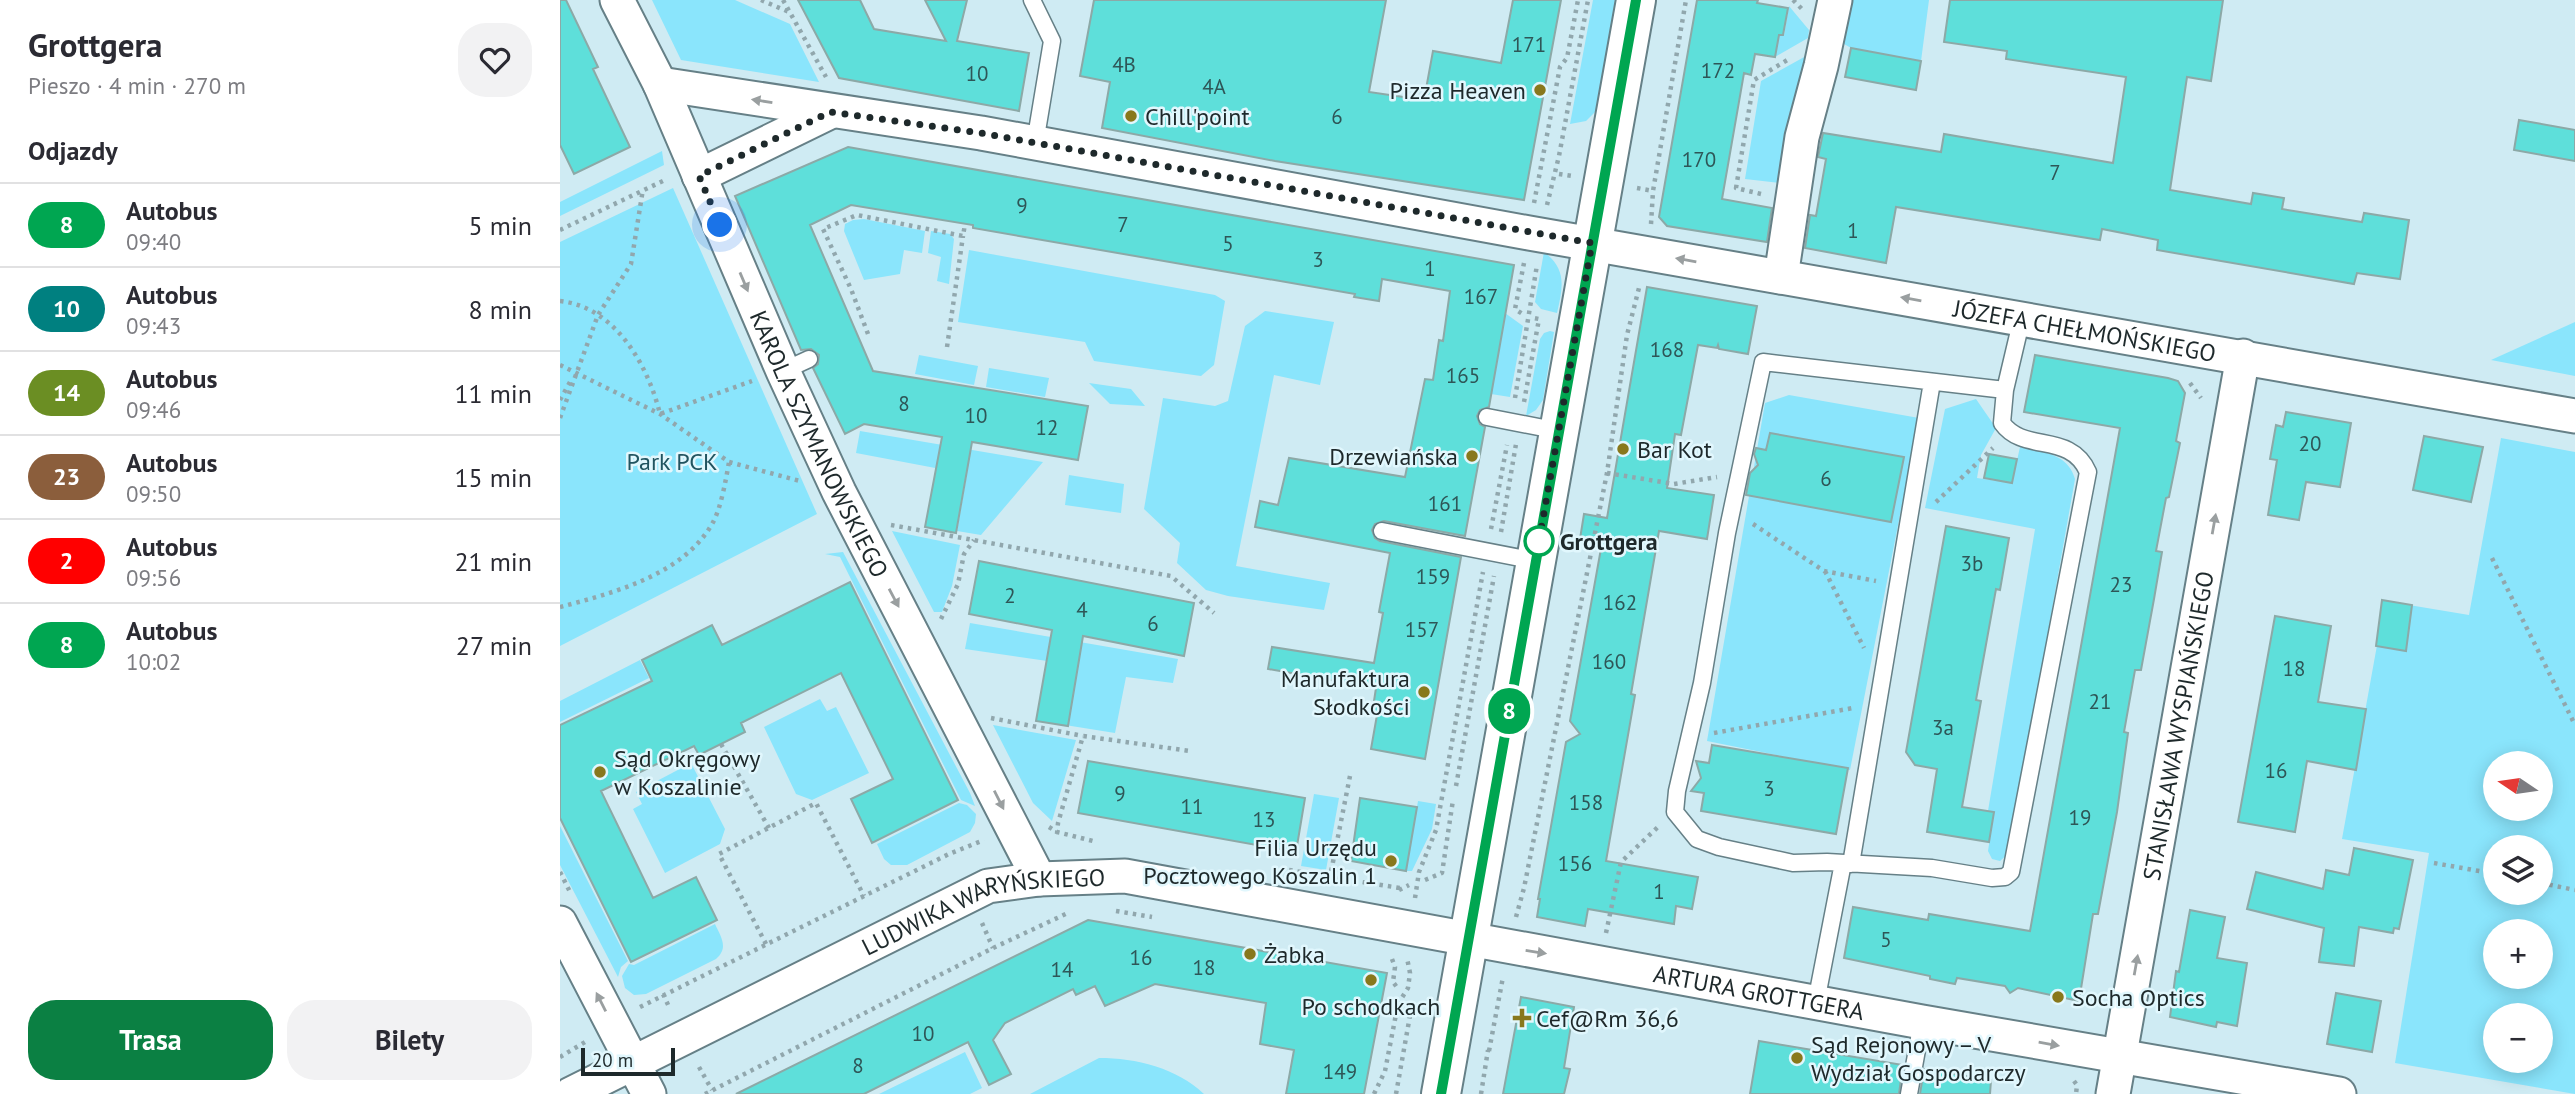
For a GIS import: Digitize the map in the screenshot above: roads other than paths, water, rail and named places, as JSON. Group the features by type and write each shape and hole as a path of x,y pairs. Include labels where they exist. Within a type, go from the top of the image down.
{"street":[{"name":"KAROLA SZYMANOWSKIEGO","path":"617,0 660,84 699,176 796,365 839,492 954,711 1047,878"},
{"path":"1441,1094 1636,0"},
{"path":"1781,277 1802,137 1835,0"},
{"name":"JÓZEFA CHEŁMOŃSKIEGO","path":"660,84 829,96 1035,144 2575,416"},
{"path":"699,176 829,96"},
{"name":"STANISŁAWA WYSPIAŃSKIEGO","path":"2113,1094 2243,356"},
{"name":"LUDWIKA WARYŃSKIEGO","path":"571,1094 988,886 1047,878 1125,876 1469,940"},
{"path":"560,923 649,1094"},
{"name":"ARTURA GROTTGERA","path":"1469,940 2339,1094"}],"lane":[{"path":"1032,0 1052,41 1035,144"},
{"path":"2005,390 1763,362 1732,510 1702,683 1676,791 1675,811 1697,839 1719,847 1793,863 1932,869 1992,878 2005,877 2011,872 2088,472 2082,459 2064,447 2009,433 2002,423 2005,390 2022,318"},
{"path":"1816,1002 1847,864 1878,703 1932,382"},
{"path":"1487,417 1559,431"},
{"path":"1381,531 1536,561"},
{"path":"1909,1094 1922,1022"}],"place":[{"name":"Pizza Heaven","path":"1540,90"},
{"name":"Chill'point","path":"1131,116"},
{"name":"Bar Kot","path":"1623,449"},
{"name":"Drzewiańska","path":"1472,456"},
{"name":"Grottgera","path":"1539,541"},
{"name":"Manufaktura Słodkości","path":"1424,692"},
{"name":"Sąd Okręgowy w Koszalinie","path":"600,772"},
{"name":"Filia Urzędu Pocztowego Koszalin 1","path":"1391,861"},
{"name":"Żabka","path":"1250,954"},
{"name":"Po schodkach","path":"1371,980"},
{"name":"Socha Optics","path":"2058,997"},
{"name":"Cef@Rm 36,6","path":"1522,1018"},
{"name":"Sąd Rejonowy – V Wydział Gospodarczy","path":"1797,1058"}],"park label":[{"name":"Park PCK","path":"672,461"}]}
